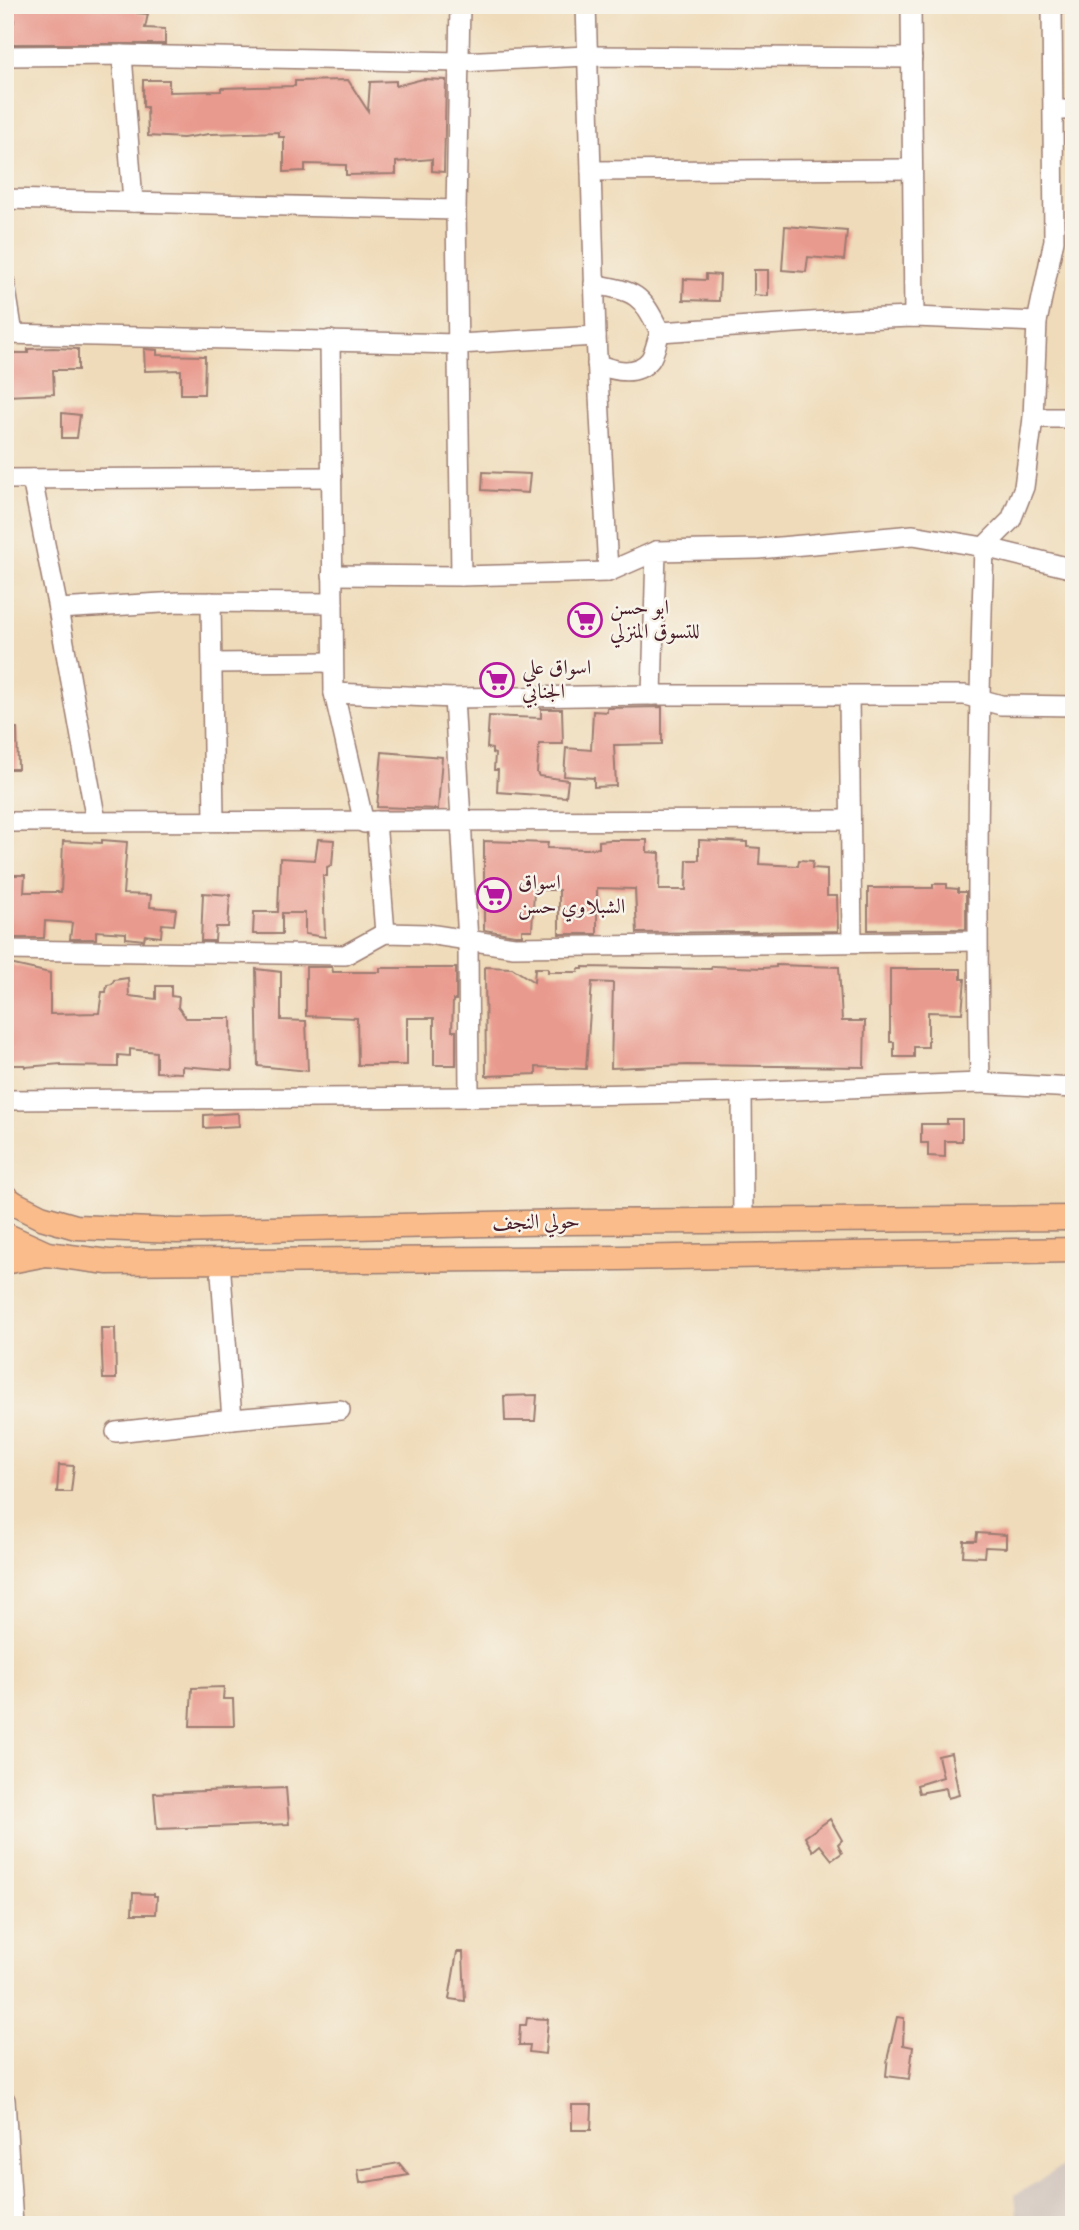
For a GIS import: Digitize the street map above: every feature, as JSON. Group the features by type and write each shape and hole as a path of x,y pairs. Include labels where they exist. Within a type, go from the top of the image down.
{"main road":[{"name":"حولي النجف","path":"5,1197 41,1217 76,1227 177,1231 569,1222 1074,1217"},
{"path":"569,1222 578,1230 580,1236 579,1248 571,1257"},
{"path":"620,1222 611,1233 610,1240 611,1247 620,1258"},
{"name":"حولي النجف","path":"5,1235 47,1254 108,1262 620,1258 1074,1250"},
{"path":"5,1262 30,1255 47,1254"}],"street":[{"path":"460,5 456,210 461,576"},
{"path":"586,5 597,364 608,572"},
{"path":"911,5 914,317"},
{"path":"980,1083 977,941 979,699 984,547 1011,520 1024,487 1033,418 1037,322 1064,240 1053,110 1052,5"},
{"path":"122,55 133,202"},
{"path":"5,56 122,55 460,62 587,57 912,58"},
{"path":"1053,110 1074,110"},
{"path":"591,170 912,169"},
{"path":"5,199 456,210"},
{"path":"5,283 9,334 459,344 596,336"},
{"path":"594,284 619,289 639,297 660,332 650,360 633,371 618,372 597,364"},
{"path":"660,332 914,317 1037,322"},
{"path":"330,340 334,693 370,822 385,933"},
{"path":"1033,418 1074,418"},
{"path":"5,479 332,477"},
{"path":"32,479 96,821"},
{"path":"332,575 461,576 608,572 656,551 758,549 913,535 984,547 1074,569"},
{"path":"652,695 656,551"},
{"path":"58,609 211,603 333,603"},
{"path":"211,603 214,821"},
{"path":"212,663 333,662"},
{"path":"334,693 454,698 965,695 1000,705 1074,706"},
{"path":"849,696 852,942"},
{"path":"454,698 468,941 469,1097"},
{"path":"5,822 849,820"},
{"path":"5,950 345,956 385,933 428,934 514,947 977,941"},
{"path":"5,1100 469,1097 742,1092 980,1083 1074,1088"},
{"path":"742,1092 743,1221"},
{"path":"220,1261 232,1419"},
{"path":"116,1432 340,1410"},
{"path":"5,2100 13,2225"}],"shaded area":[{"path":"1074,2160 1074,2225 1018,2225 1015,2195"}],"building":[{"path":"14,5 138,5 137,13 148,14 145,28 165,29 165,44 5,44 5,21 14,22"},
{"path":"423,79 446,80 444,172 432,171 432,159 396,162 396,174 346,175 346,165 305,164 305,171 284,172 284,137 279,137 279,132 209,134 183,138 148,136 147,107 143,107 143,80 169,80 169,92 295,86 295,81 348,80 368,111 370,82 396,81 396,86"},
{"path":"785,226 847,231 844,260 808,257 806,272 782,270"},
{"path":"754,270 768,270 768,296 754,295"},
{"path":"706,274 720,275 719,301 683,300 684,279 706,280"},
{"path":"28,349 78,349 78,370 53,370 54,394 5,396 5,353 28,353"},
{"path":"144,349 157,350 157,355 205,356 204,394 181,394 181,370 145,371"},
{"path":"62,413 80,415 77,438 62,438"},
{"path":"483,472 530,474 528,493 482,490"},
{"path":"662,707 662,744 614,745 616,786 594,787 594,778 564,776 566,748 591,750 593,711 607,712 607,708"},
{"path":"541,709 562,709 563,744 539,744 537,773 539,776 568,780 566,797 497,792 498,770 494,770 495,754 492,749 487,748 489,716 541,718"},
{"path":"5,728 17,728 18,769 5,769"},
{"path":"382,752 442,757 438,809 377,807"},
{"path":"318,839 334,840 332,865 327,867 327,876 323,876 325,937 305,934 305,913 282,913 282,934 253,934 254,912 278,912 280,858 315,860"},
{"path":"102,840 127,842 123,894 151,895 150,907 176,909 174,925 162,924 161,937 145,935 144,940 126,938 126,933 96,931 96,939 70,939 72,923 45,921 44,938 5,938 5,875 25,875 24,892 61,892 63,841 102,843"},
{"path":"647,840 647,852 660,853 659,890 686,890 687,860 699,860 699,840 747,842 747,847 760,848 759,864 798,866 799,860 813,861 812,868 827,869 827,896 837,896 838,931 637,933 635,889 597,888 597,934 559,934 559,890 534,890 532,930 522,930 522,935 515,935 484,930 484,841 548,843 547,848 587,849 599,848 599,841"},
{"path":"933,884 947,884 947,888 966,892 966,929 868,930 868,888 933,888"},
{"path":"203,893 230,895 228,927 216,927 215,941 201,941"},
{"path":"5,963 50,973 50,1014 99,1013 102,992 106,992 107,985 114,980 128,978 129,996 156,999 156,986 171,986 171,996 179,997 178,1007 186,1018 231,1018 232,1070 182,1066 182,1073 156,1072 156,1052 130,1049 130,1056 118,1055 118,1067 5,1065"},
{"path":"776,965 839,967 842,1021 865,1021 864,1067 687,1065 611,1068 613,983 592,982 586,1069 536,1067 536,1074 486,1076 485,967 512,968 534,982 535,968 548,968 548,972 578,972 583,967 711,969 712,966 763,968"},
{"path":"306,967 332,967 333,972 380,972 380,968 456,968 452,1031 456,1031 456,1065 434,1065 434,1018 407,1018 407,1065 358,1065 357,1018 306,1016"},
{"path":"256,969 281,972 281,1020 306,1021 308,1071 258,1066"},
{"path":"890,969 961,969 961,979 965,979 962,1013 928,1012 928,1047 914,1047 914,1057 894,1057 894,1042 890,1042"},
{"path":"238,1113 239,1126 204,1128 204,1115"},
{"path":"947,1119 962,1119 962,1141 945,1141 945,1157 928,1156 928,1143 921,1143 921,1124 947,1124"},
{"path":"101,1328 115,1328 116,1379 103,1379"},
{"path":"537,1395 535,1421 505,1421 504,1396"},
{"path":"59,1465 74,1466 71,1492 57,1492"},
{"path":"977,1533 1006,1535 1006,1548 985,1547 984,1557 963,1556 964,1541 976,1541"},
{"path":"224,1687 223,1699 233,1699 234,1726 190,1726 192,1688"},
{"path":"951,1753 959,1795 948,1798 946,1788 919,1793 917,1785 943,1777 938,1756"},
{"path":"286,1788 289,1824 157,1829 154,1793"},
{"path":"830,1819 842,1840 838,1844 842,1853 832,1860 820,1845 813,1851 805,1837"},
{"path":"133,1893 157,1896 156,1914 132,1914"},
{"path":"457,1952 463,1952 465,2001 449,1999"},
{"path":"897,2017 904,2018 903,2045 913,2047 909,2079 886,2076"},
{"path":"527,2018 548,2019 545,2054 529,2052 530,2045 519,2045 520,2025 526,2025"},
{"path":"572,2105 592,2105 591,2130 572,2130"},
{"path":"399,2163 409,2175 360,2183 358,2170"}],"place":[{"name":"ابو حسن للتسوق المنزلي","path":"585,620"},
{"name":"اسواق علي الجنابي","path":"497,680"},
{"name":"اسواق الشبلاوي حسن","path":"494,895"}]}
